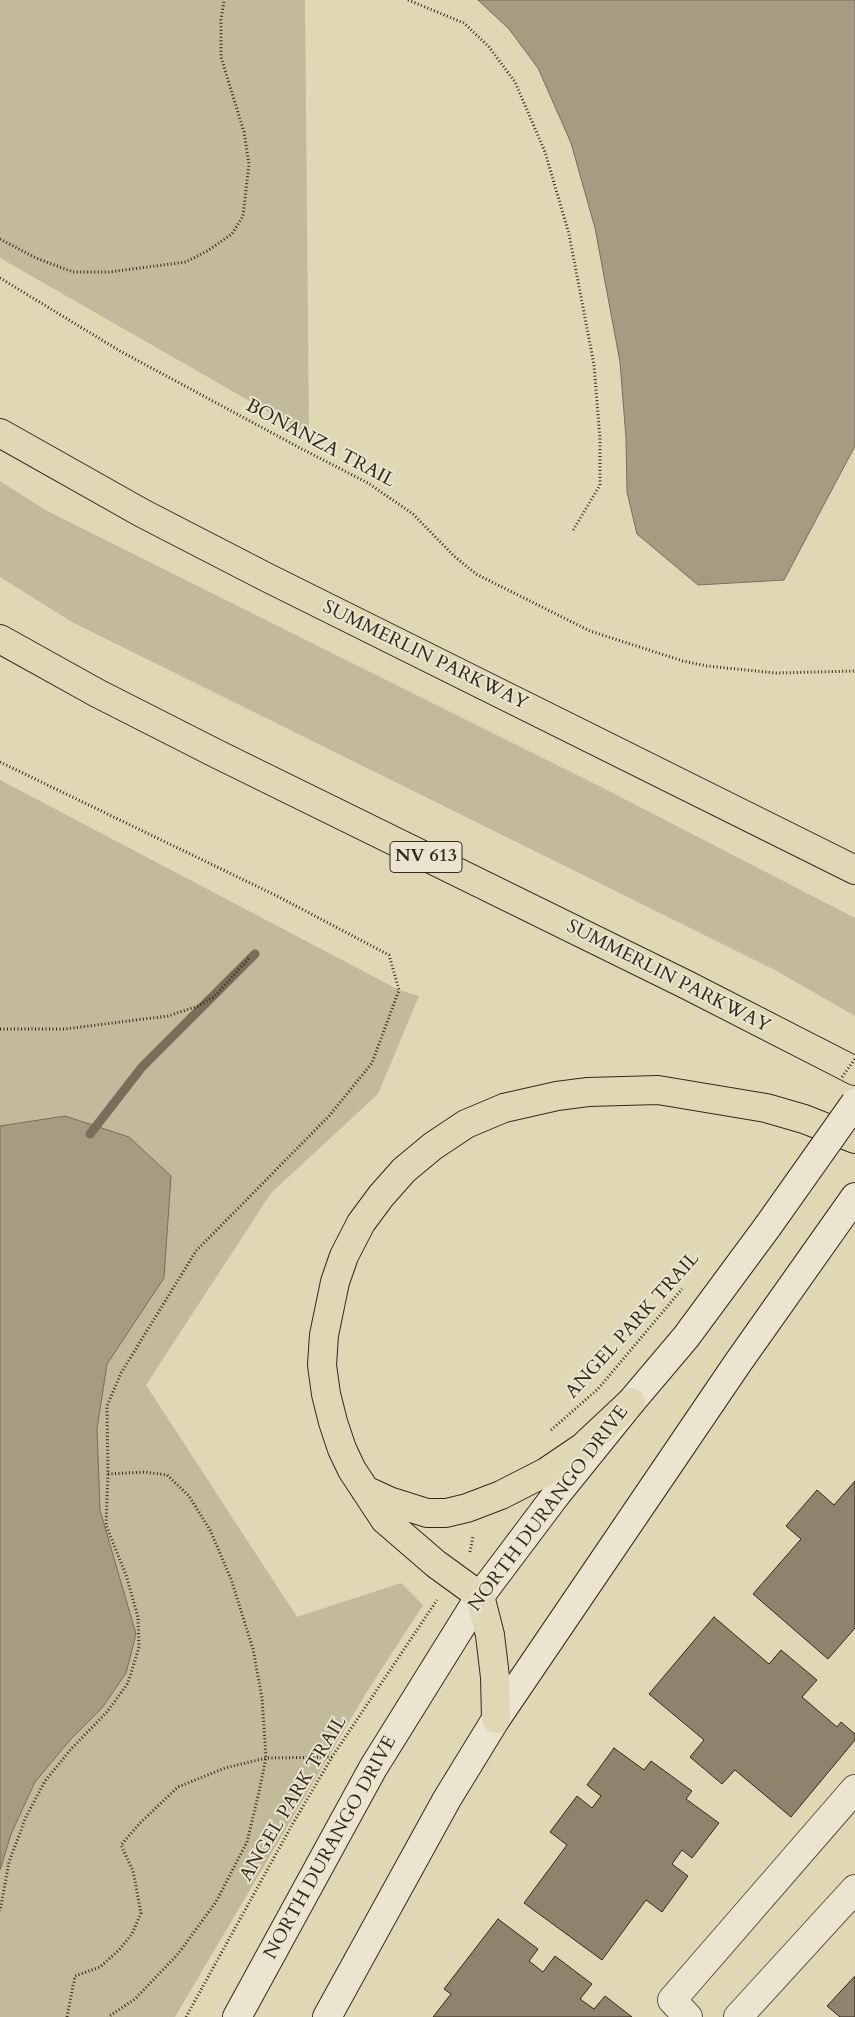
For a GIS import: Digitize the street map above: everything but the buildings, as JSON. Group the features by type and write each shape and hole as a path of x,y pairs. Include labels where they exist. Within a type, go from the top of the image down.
{"highway":[{"name":"SUMMERLIN PARKWAY","path":"0,433 142,513 257,572 855,870"},
{"name":"SUMMERLIN PARKWAY","path":"0,639 97,693 174,732 688,985 855,1071"},
{"path":"496,1719 495,1677 490,1635 480,1596 409,1542 386,1520 365,1490 342,1449 326,1394 322,1365 328,1311 344,1256 361,1223 404,1170 433,1146 466,1124 504,1108 557,1096 621,1090 658,1090 766,1108 804,1119 855,1139"},
{"path":"365,1490 389,1502 427,1513 446,1513 467,1508 501,1495 546,1472 583,1447 631,1402"}],"main road":[{"name":"NORTH DURANGO DRIVE","path":"237,2017 373,1768 480,1596 544,1510 686,1337 855,1103"},
{"path":"326,2017 447,1799 496,1719 737,1364 855,1197"},
{"path":"688,2017 672,2000 855,1789"},
{"path":"738,2017 855,1889"}],"path":[{"path":"0,239 36,258 73,272 109,272 186,262 209,250 232,234 242,216 249,164 244,132 221,57 221,20 224,0"},
{"path":"408,0 464,23 489,47 515,82 545,152 569,234 594,365 600,439 600,485 572,532"},
{"name":"BONANZA TRAIL","path":"0,278 120,351 368,483 413,514 454,556 476,574 590,631 683,661 707,666 776,673 855,671"},
{"path":"0,762 277,896 389,956 399,990 372,1063 328,1116 248,1200 196,1251 121,1373 107,1406 108,1474 106,1525 126,1575 138,1617 139,1647 128,1683 107,1712 72,1748 46,1781 26,1817 9,1862 0,1911"},
{"path":"0,1029 64,1029 168,1016 198,1006 214,997 250,956"},
{"name":"ANGEL PARK TRAIL","path":"548,1433 598,1389 687,1283"},
{"path":"108,1474 145,1472 167,1475 189,1496 210,1530 231,1579 253,1649 262,1698 266,1758 247,1842 216,1902 178,1954 135,1999 108,2017"},
{"name":"ANGEL PARK TRAIL","path":"186,2017 292,1825 332,1757 436,1602"},
{"path":"67,2017 75,1976 100,1967 120,1950 132,1934 141,1913 133,1871 122,1845 140,1823 178,1787 225,1768 266,1758 332,1757"}],"shaded area":[{"path":"0,0 305,0 309,435 0,258"},
{"path":"478,0 855,0 855,446 784,580 698,585 637,534 627,492 626,438 620,362 595,228 571,143 538,68 509,29"},
{"path":"0,481 47,511 603,788 855,918 855,1016 775,970 72,622 0,577"},
{"path":"0,780 399,990 419,996 378,1094 271,1193 146,1385 297,1617 401,1583 423,1605 366,1693 175,2017 0,2017"},
{"path":"65,1116 129,1137 171,1176 164,1278 107,1364 97,1429 100,1510 136,1634 126,1673 102,1708 70,1740 35,1782 11,1834 0,1870 0,1126"}],"waterway":[{"path":"90,1134 142,1067 255,954"}]}
